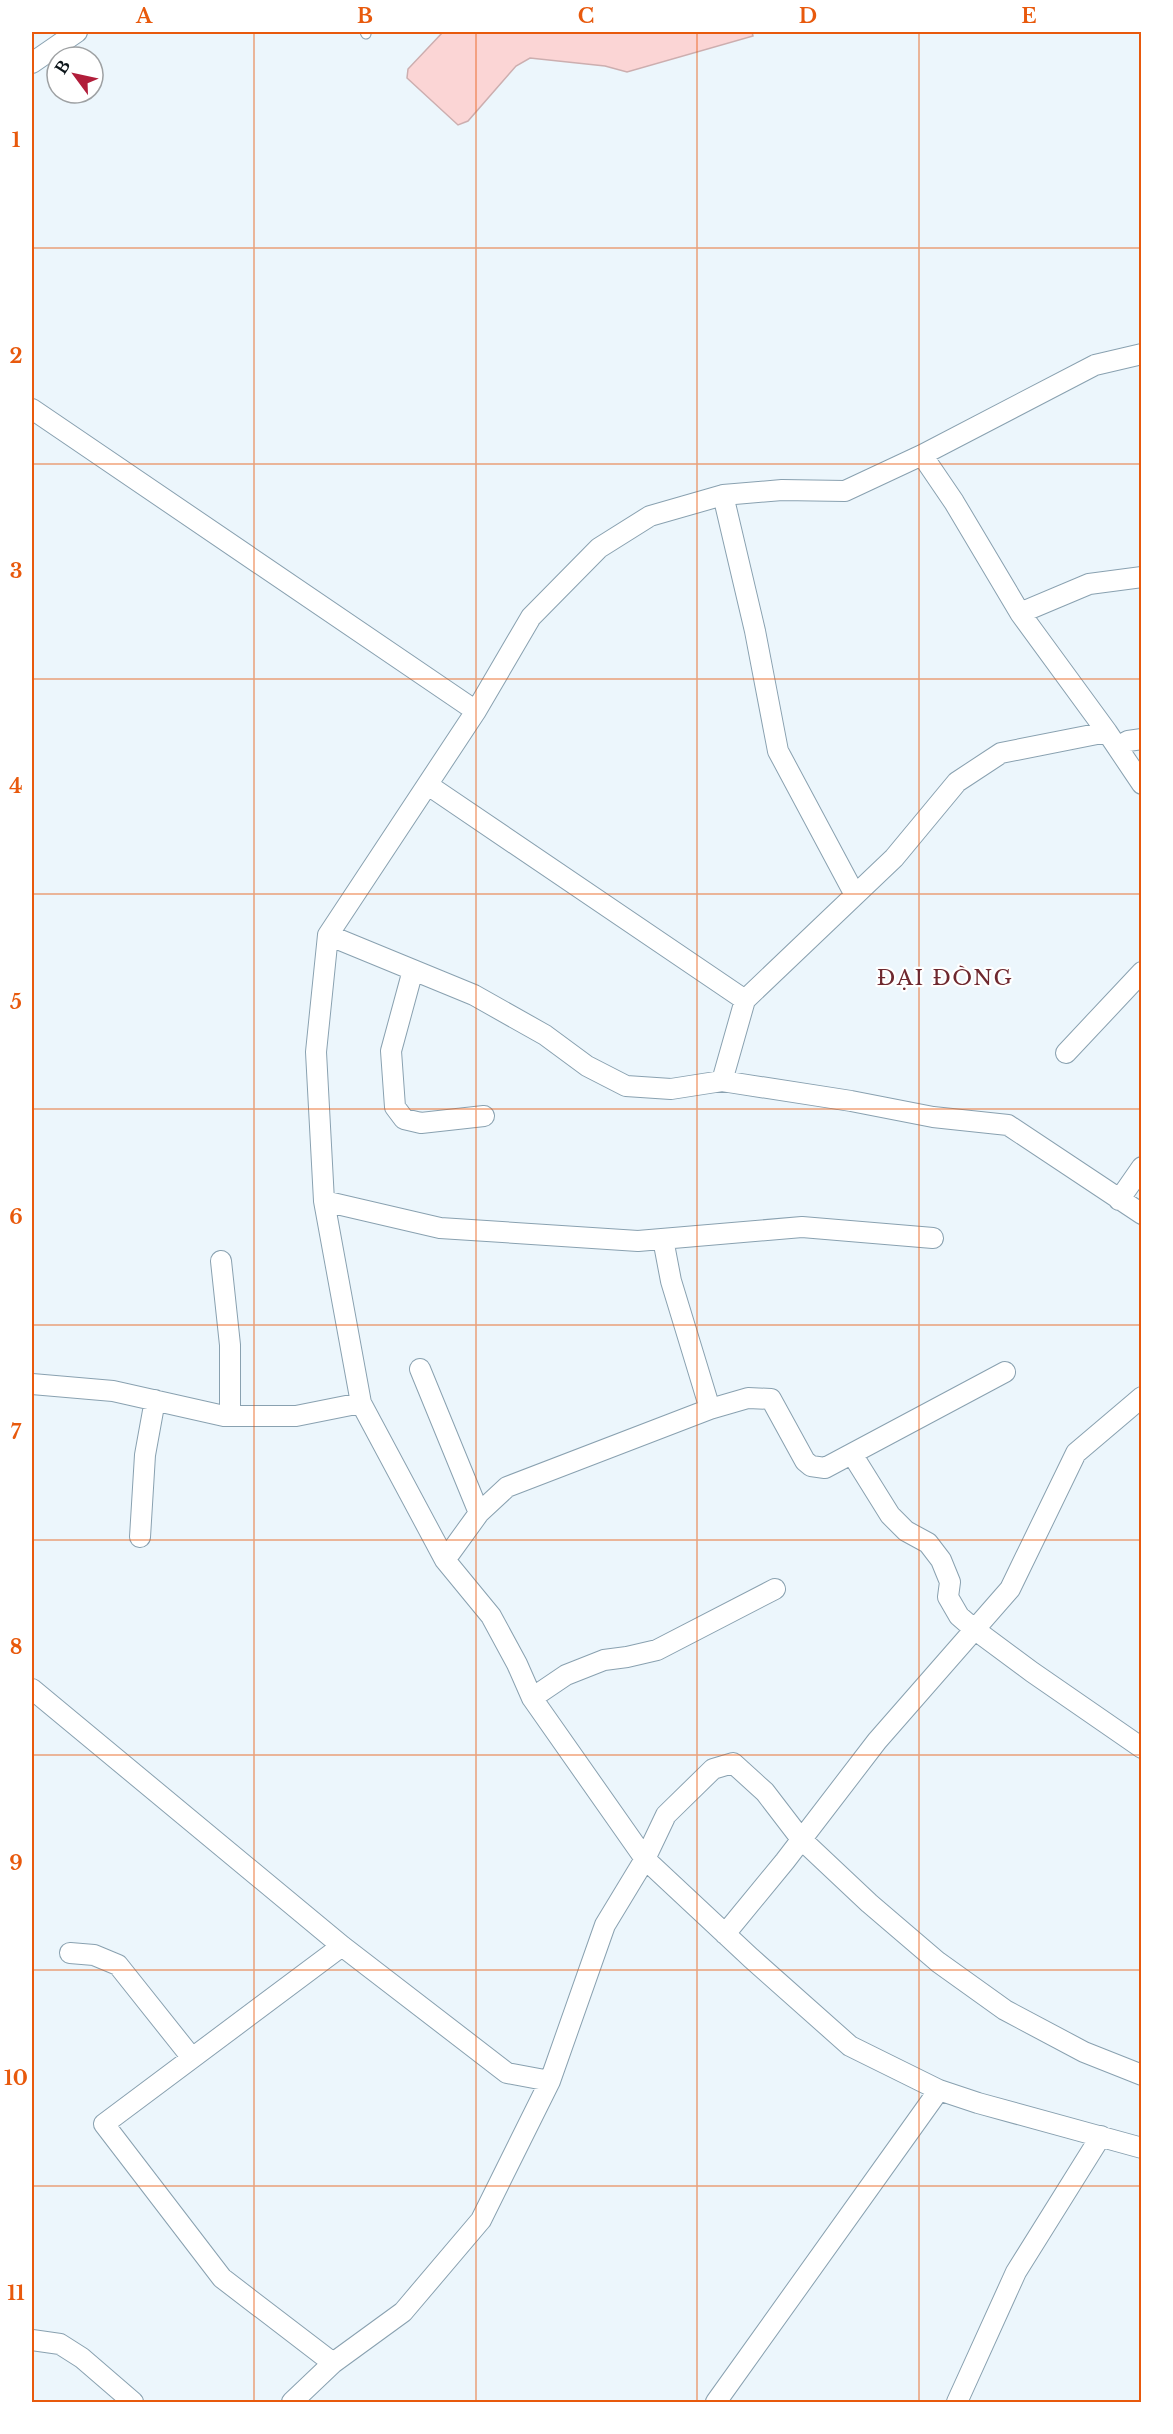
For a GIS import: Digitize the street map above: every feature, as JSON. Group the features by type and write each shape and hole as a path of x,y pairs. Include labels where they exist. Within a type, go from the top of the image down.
{"street":[{"path":"32,63 77,32"},
{"path":"1142,354 1095,365 922,455 845,491 782,490 723,495 650,516 600,548 531,617 476,711 328,935 316,1052 324,1201 361,1403 445,1560 491,1616 532,1698 645,1859 729,1929 850,2046 939,2090 1142,2148"},
{"path":"32,409 476,711"},
{"path":"922,455 954,502 1020,613 1142,784"},
{"path":"723,495 755,631 778,751 855,895"},
{"path":"1020,613 1089,584 1142,577"},
{"path":"722,1081 745,1000 894,858 957,782 1001,753 1112,739 1128,741 1142,739"},
{"path":"428,785 745,1000"},
{"path":"328,935 474,995 545,1035 587,1066 626,1086 670,1089 722,1081 851,1101 933,1117 1008,1125 1142,1214"},
{"path":"413,970 391,1051 394,1107 404,1119 421,1123 484,1116"},
{"path":"1066,1053 1142,972"},
{"path":"1119,1200 1142,1167"},
{"path":"324,1201 440,1228 638,1241 802,1227 933,1238"},
{"path":"663,1239 672,1281 710,1409"},
{"path":"221,1261 230,1345 230,1416"},
{"path":"420,1369 479,1512"},
{"path":"445,1560 479,1512 507,1487 710,1409 748,1398 767,1397 778,1409 805,1461 810,1466 825,1468 1005,1372"},
{"path":"32,1384 113,1391 230,1416 296,1416 361,1403"},
{"path":"729,1929 785,1862 877,1741 1010,1589 1076,1454 1141,1399"},
{"path":"140,1537 145,1455 155,1400"},
{"path":"852,1454 899,1525 933,1548 949,1575 948,1597 959,1616 1142,1748"},
{"path":"532,1698 566,1676 604,1660 657,1650 775,1589"},
{"path":"32,1689 342,1946 507,2073 550,2080"},
{"path":"292,2403 333,2363 403,2312 481,2220 550,2080 605,1925 645,1859 666,1815 713,1769 734,1763 765,1792 801,1839 868,1903 938,1962 1005,2010 1084,2052 1142,2075"},
{"path":"333,2363 222,2278 104,2124 342,1946"},
{"path":"70,1953 94,1955 118,1965 192,2058"},
{"path":"716,2403 939,2090"},
{"path":"957,2403 1016,2272 1101,2136"},
{"path":"32,2340 60,2344 82,2358 133,2403"}],"building":[{"path":"443,32 752,32 753,36 627,72 605,66 530,58 516,66 468,121 458,125 407,78 408,69"}],"district":[{"name":"ĐẠI ĐÒNG","path":"945,978"}]}
